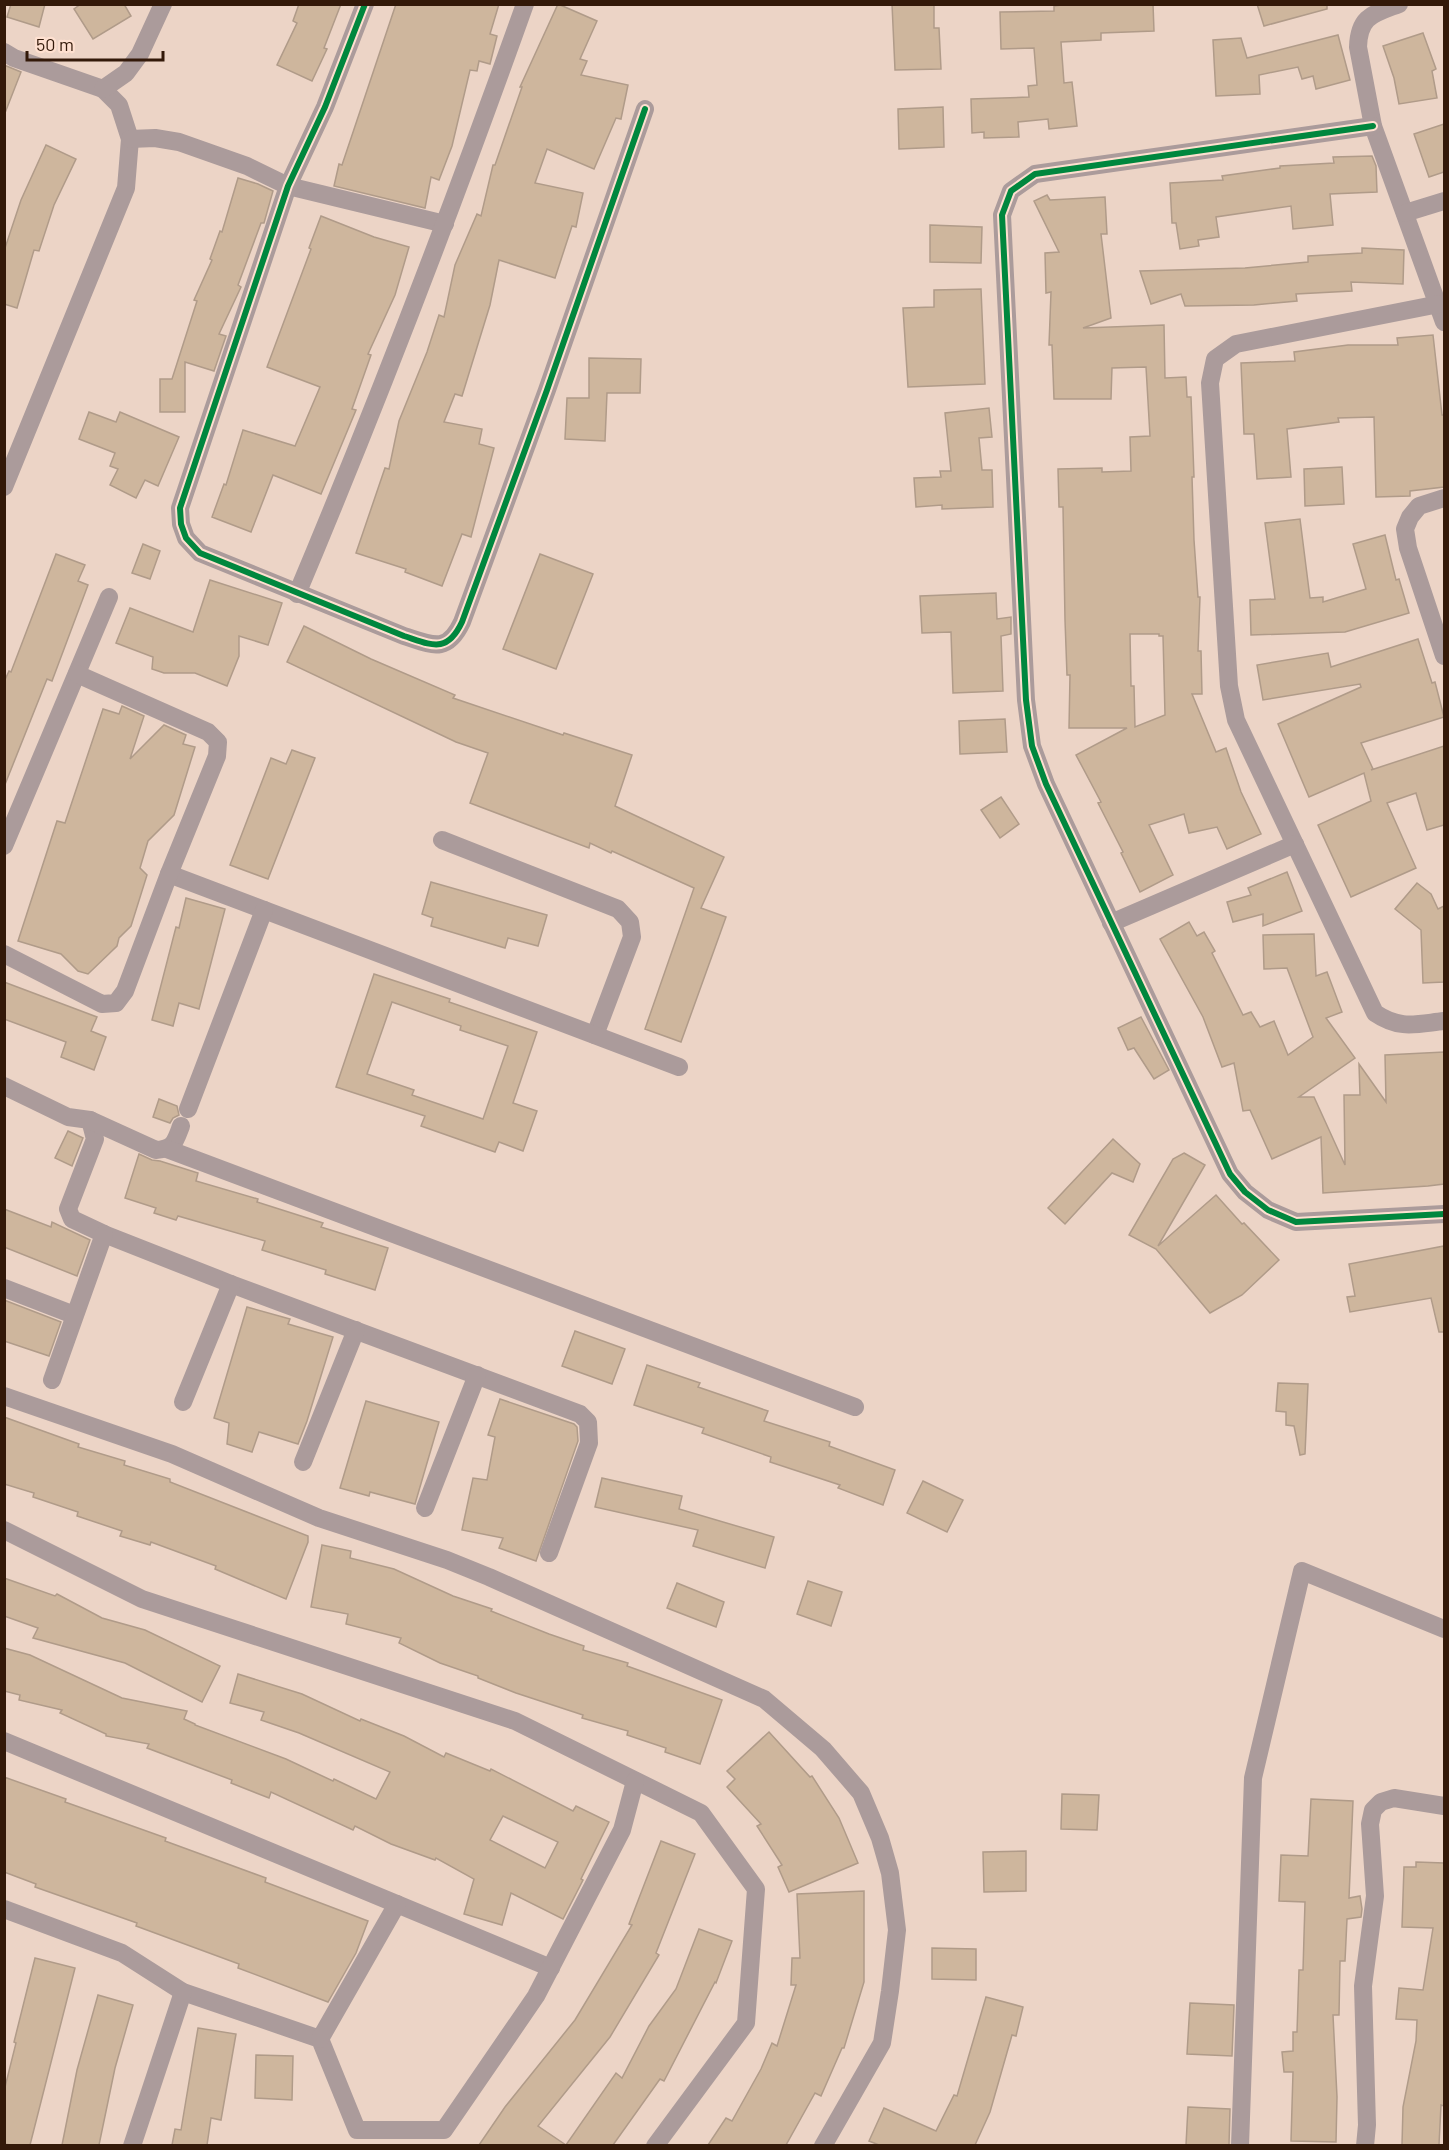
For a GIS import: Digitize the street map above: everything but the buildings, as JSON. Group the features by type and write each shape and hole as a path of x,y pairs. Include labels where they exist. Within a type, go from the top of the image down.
{"street":[{"path":"103,89 126,73 140,54 163,4"},
{"path":"366,4 325,107 288,186 180,508 181,524 186,538 200,553 404,636 433,645 446,642 456,635 543,401 645,109"},
{"path":"297,594 352,463 445,224 525,4"},
{"path":"1399,4 1371,15 1362,24 1358,47 1373,126 1442,313 1236,344 1215,358 1209,383 1229,686 1236,720 1375,1013 1388,1022 1402,1025 1444,1021"},
{"path":"4,52 14,58 103,89 119,105 130,140 126,188 4,487"},
{"path":"1373,126 1035,174 1011,191 1002,215 1026,700 1032,746 1046,784 1230,1174 1245,1192 1268,1210 1296,1222 1444,1214"},
{"path":"130,140 155,138 179,142 247,166 288,186 445,224"},
{"path":"1405,213 1444,201"},
{"path":"1444,498 1419,506 1405,529 1408,548 1444,656"},
{"path":"4,846 109,597"},
{"path":"4,954 102,1004 116,1003 125,991 217,756 218,742 208,732 77,674"},
{"path":"442,840 618,909 630,922 632,937 595,1035"},
{"path":"1111,923 1295,844"},
{"path":"169,874 679,1066"},
{"path":"167,1149 175,1142 264,910"},
{"path":"4,1086 68,1117 90,1120 156,1150 167,1149 855,1407"},
{"path":"90,1120 95,1139 68,1209 72,1219 231,1284 580,1414 588,1422 589,1443 549,1553"},
{"path":"52,1380 104,1234"},
{"path":"183,1402 231,1284"},
{"path":"4,1288 74,1315"},
{"path":"303,1462 356,1330"},
{"path":"425,1508 477,1375"},
{"path":"4,1396 172,1454 319,1518 489,1576 764,1699 822,1749 861,1793 880,1838 890,1873 897,1930 882,2043 826,2144"},
{"path":"4,1530 142,1599 514,1721 701,1813 756,1889 746,2023 655,2145"},
{"path":"1240,2145 1253,1778 1302,1571 1444,1629"},
{"path":"4,1740 551,1968"},
{"path":"4,1909 122,1953 183,1992 320,2039 357,2130 444,2130 536,1996 622,1830 636,1781"},
{"path":"1365,2145 1367,2125 1363,1986 1375,1896 1370,1824 1373,1810 1381,1802 1394,1798 1444,1806"},
{"path":"320,2039 397,1904"},
{"path":"132,2145 183,1992"}],"cycle path":[{"path":"365,4 325,107 288,186 180,508 181,524 186,538 200,553 404,636 431,644 444,643 451,639 462,622 547,390 645,109"},
{"path":"1373,126 1035,174 1011,191 1002,215 1026,700 1032,746 1046,784 1230,1174 1245,1192 1268,1210 1296,1222 1444,1214"}]}
